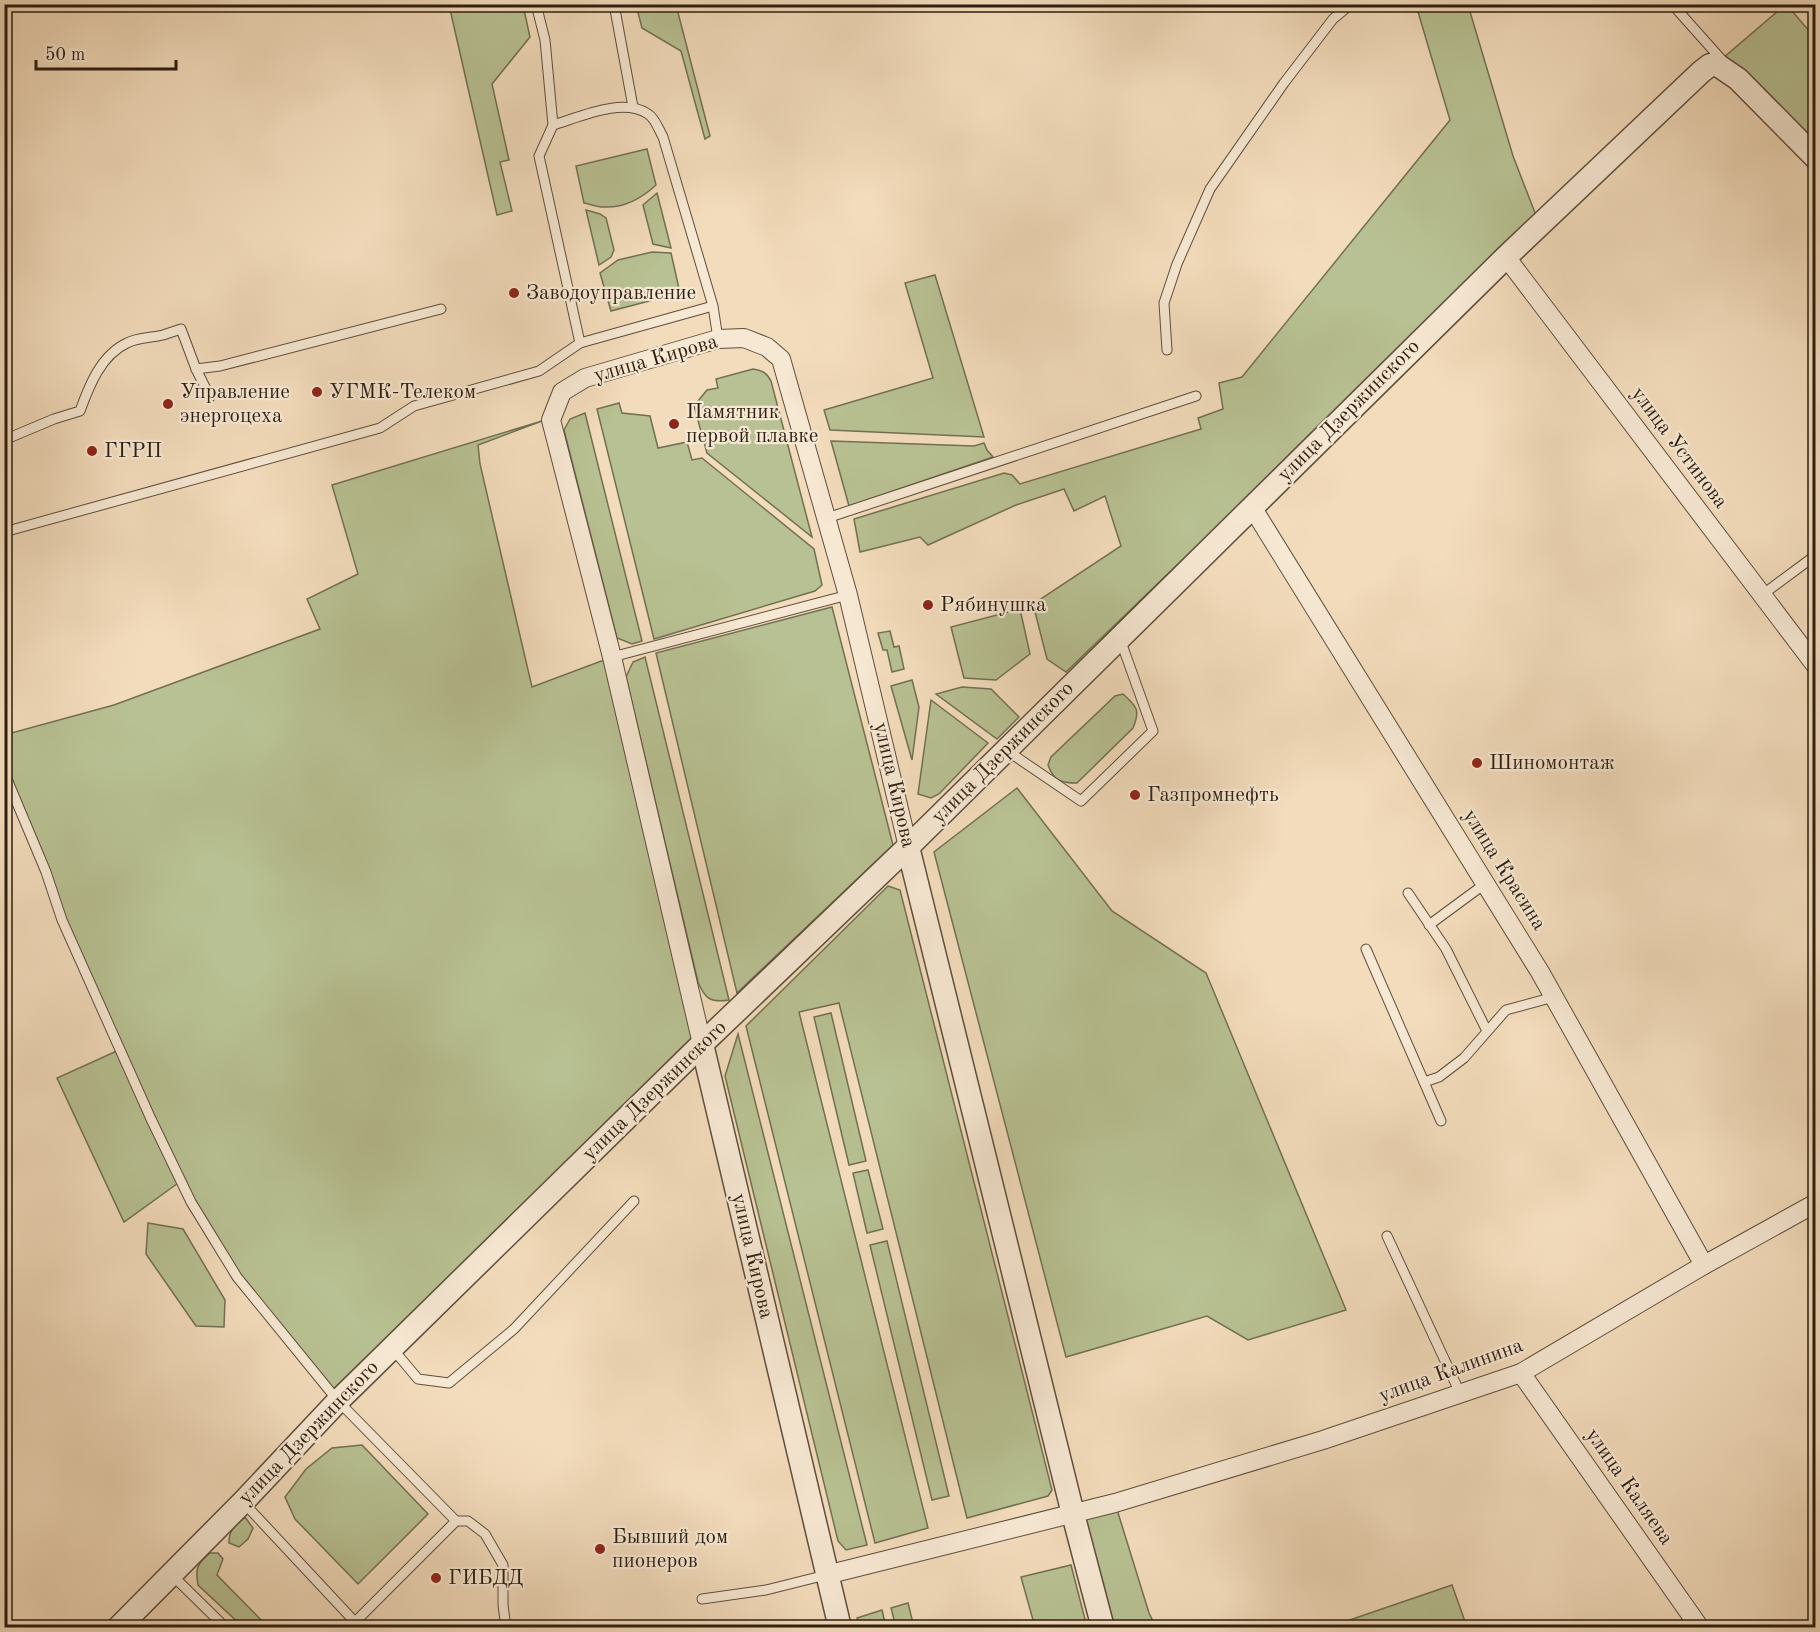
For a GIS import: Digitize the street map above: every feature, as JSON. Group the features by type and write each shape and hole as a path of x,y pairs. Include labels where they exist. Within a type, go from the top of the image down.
{"street":[{"path":"1716,64 1738,79 1815,158"},
{"name":"улица Дзержинского","path":"118,1628 243,1502 338,1401 702,1044 908,847 1506,257 1701,72 1710,65 1716,64"},
{"name":"улица Устинова","path":"1506,257 1815,666"},
{"name":"улица Кирова","path":"840,1628 612,657 551,420 562,392 585,378 718,339 744,338 767,347 781,358 848,595 908,847 1103,1628"},
{"name":"улица Красина","path":"1252,507 1486,883 1554,997 1704,1265"},
{"name":"улица Калинина","path":"826,1575 1073,1514 1323,1440 1521,1373 1704,1265 1815,1203"},
{"name":"улица Каляева","path":"1521,1373 1700,1628"}],"lane":[{"path":"536,4 545,40 554,125 539,156 580,343"},
{"path":"614,4 633,106"},
{"path":"1167,350 1164,303 1176,264 1210,189 1284,83 1333,19 1351,4"},
{"path":"1672,4 1721,59 1716,64"},
{"path":"554,125 608,108 633,106 650,114 663,137 713,306 718,339"},
{"path":"4,532 380,428 414,406 539,371 580,343 713,306"},
{"path":"196,369 220,366 441,309"},
{"path":"4,440 80,411 89,387 112,353 127,343 181,329 196,369 210,397"},
{"path":"827,518 1196,396"},
{"path":"1762,594 1815,555"},
{"path":"612,657 848,595"},
{"path":"1006,750 1081,801 1153,731 1119,637"},
{"path":"4,772 46,872 62,920 151,1119 191,1202 237,1277 338,1401 456,1521"},
{"path":"1430,925 1486,883"},
{"path":"1408,893 1446,949 1487,1031"},
{"path":"1366,949 1441,1121"},
{"path":"1424,1082 1438,1077 1464,1058 1506,1010 1554,997"},
{"path":"392,1348 418,1379 449,1383 514,1329 634,1201"},
{"path":"1387,1236 1460,1393"},
{"path":"243,1502 355,1623"},
{"path":"342,1628 355,1623 456,1521 468,1521 485,1534 503,1565 503,1605 506,1628"},
{"path":"172,1574 226,1628"},
{"path":"702,1599 766,1590 826,1575"}],"green space":[{"path":"449,5 523,5 530,37 492,84 509,160 500,162 512,211 497,215"},
{"path":"636,5 676,5 710,136 705,139 681,51 642,28"},
{"path":"1416,5 1468,5 1513,156 1537,218 1066,672 1047,659 1033,604 1121,546 1105,496 1074,511 1064,489 1016,505 928,545 920,537 860,552 854,519 1004,473 1012,475 1020,484 1201,429 1198,418 1223,409 1219,383 1242,377 1450,120"},
{"path":"1785,5 1815,38 1815,158 1716,64"},
{"path":"647,149 656,185 651,190 619,206 601,207 584,203 576,166"},
{"path":"657,193 671,248 653,244 643,205"},
{"path":"586,210 606,218 614,250 611,257 599,265"},
{"path":"652,252 671,253 680,293 611,311 600,273 618,260"},
{"path":"935,275 984,437 830,430 824,410 933,378 905,283"},
{"path":"753,369 764,372 771,381 812,537 707,453 694,406 707,390 718,388 716,379"},
{"path":"619,403 622,413 650,416 658,448 687,442 692,460 702,458 814,549 822,585 815,591 654,639 597,409"},
{"path":"585,413 642,641 632,644 617,638 564,430 570,419"},
{"path":"542,421 478,445 480,464 532,687 612,657 702,1044 338,1401 237,1277 181,1181 124,1222 57,1078 119,1050 5,772 4,735 114,705 320,629 307,599 358,574 332,485"},
{"path":"831,441 974,446 984,443 993,457 849,506"},
{"path":"832,607 893,845 737,993 656,653"},
{"path":"1020,609 1030,654 996,680 964,678 951,627"},
{"path":"890,631 894,647 899,646 904,669 892,672 887,650 883,650 878,633"},
{"path":"645,657 729,1000 718,1001 709,998 698,982 626,677 633,662"},
{"path":"912,680 919,707 912,760 891,686"},
{"path":"962,687 991,689 1019,717 997,739 936,694"},
{"path":"1123,694 1136,708 1137,716 1133,728 1077,783 1062,782 1055,778 1048,765 1051,757 1115,696"},
{"path":"931,700 988,743 939,794 931,798 918,794"},
{"path":"1017,788 1112,911 1206,973 1346,1310 1248,1340 1207,1316 1066,1357 934,852"},
{"path":"888,886 900,890 1052,1490 1048,1496 967,1518 839,1003 799,1012 928,1528 875,1543 746,1026"},
{"path":"831,1013 866,1161 849,1165 814,1017"},
{"path":"738,1034 867,1545 846,1550 838,1541 725,1076"},
{"path":"868,1170 883,1229 867,1233 853,1173"},
{"path":"148,1223 183,1229 225,1300 224,1327 196,1326 146,1254"},
{"path":"887,1241 949,1496 932,1500 870,1245"},
{"path":"362,1445 428,1514 358,1584 295,1519 285,1497 306,1469 332,1448"},
{"path":"1115,1503 1149,1613 1156,1627 1103,1627 1073,1514"},
{"path":"245,1517 253,1528 248,1539 239,1547 229,1543 229,1538 233,1528"},
{"path":"210,1553 218,1553 223,1559 217,1575 268,1627 243,1627 198,1585 198,1567"},
{"path":"1071,1565 1087,1627 1035,1627 1021,1577"},
{"path":"1452,1585 1467,1627 1339,1627 1338,1624"},
{"path":"908,1603 914,1627 896,1627 891,1608"},
{"path":"882,1610 886,1627 860,1627 857,1618"}],"place":[{"name":"Заводоуправление","path":"514,293"},
{"name":"УГМК-Телеком","path":"317,392"},
{"name":"Управление энергоцеха","path":"168,404"},
{"name":"Памятник первой плавке","path":"674,424"},
{"name":"ГГРП","path":"92,451"},
{"name":"Рябинушка","path":"928,605"},
{"name":"Шиномонтаж","path":"1477,763"},
{"name":"Газпромнефть","path":"1135,795"},
{"name":"Бывший дом пионеров","path":"600,1549"},
{"name":"ГИБДД","path":"436,1578"}]}
